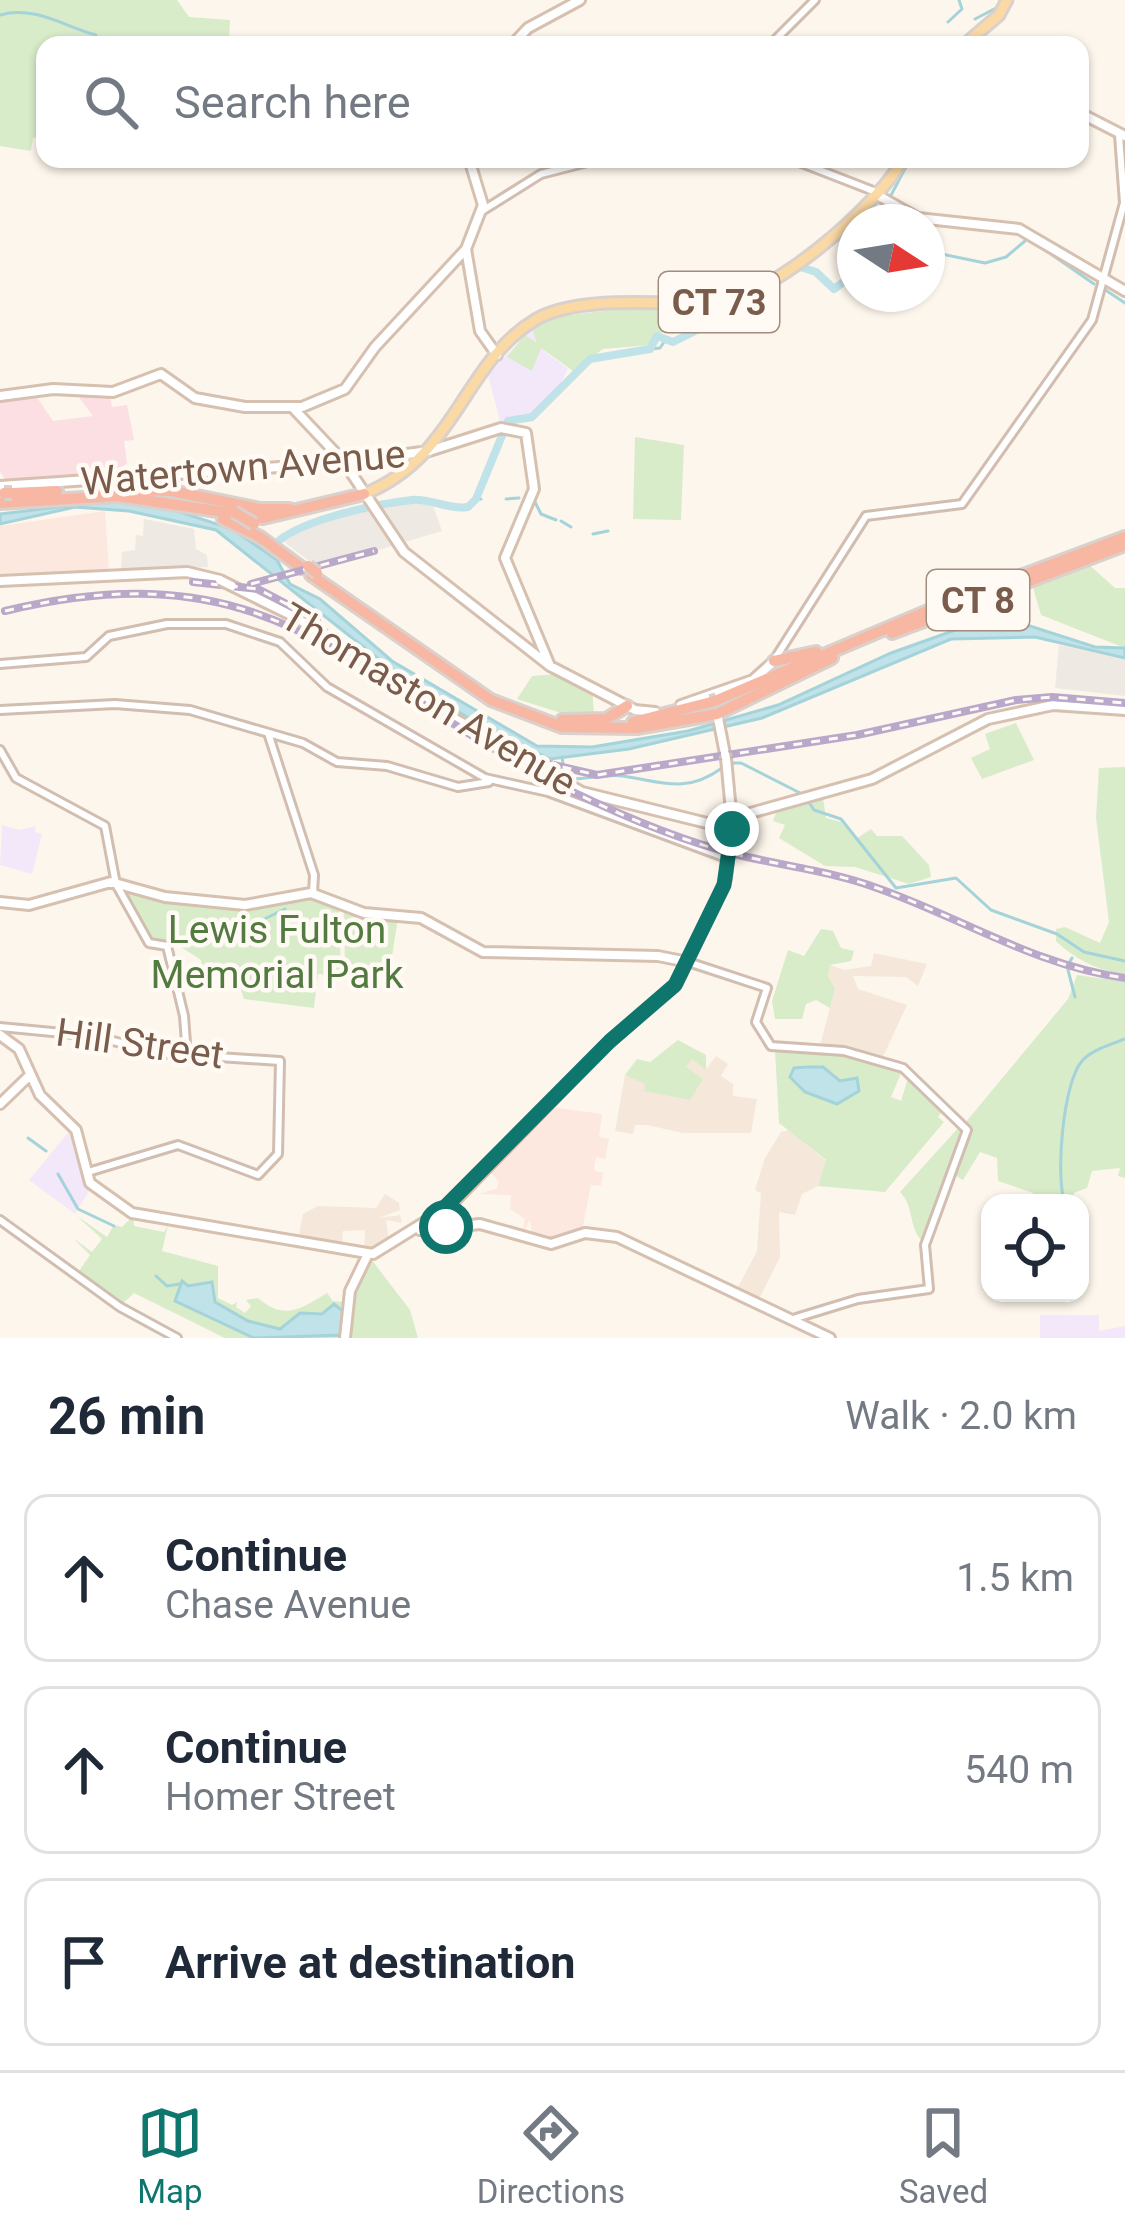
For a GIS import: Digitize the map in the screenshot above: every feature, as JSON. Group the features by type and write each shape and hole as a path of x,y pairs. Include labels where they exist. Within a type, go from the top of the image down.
{"highway":[{"path":"4,489 81,493"},
{"path":"4,489 81,493"},
{"name":"CT 73","path":"154,490 268,510 367,500"},
{"name":"CT 8","path":"81,493 154,490 206,500 235,512 507,709 562,727 622,729 715,706 1125,541"},
{"name":"CT 8","path":"81,493 163,501 227,520 276,544"},
{"name":"CT 73","path":"163,501 237,517 272,518 367,500"},
{"name":"CT 8","path":"309,570 525,711 567,723 610,724 715,706 893,626 1125,541"},
{"path":"774,661 789,661 893,626"},
{"path":"525,711 568,721 599,720 626,706"}],"main road":[{"path":"520,36 580,0"},
{"path":"973,36 1006,3"},
{"path":"1089,117 1122,136"},
{"path":"0,396 53,389 112,392 163,374 195,398 295,409 345,389 375,347 466,249 482,212 482,189 473,168"},
{"name":"Watertown Avenue","path":"4,489 429,451 523,329 550,314 667,301 714,304 752,292 886,197 898,168"},
{"path":"886,197 918,218 1019,229 1125,291"},
{"path":"466,249 480,331 498,356"},
{"path":"295,409 344,462 395,545 550,666 586,680 626,706 654,712 715,706 774,661"},
{"path":"429,451 506,428 530,437 534,483 505,558 547,647 550,666"},
{"name":"CT 73","path":"367,500 429,451"},
{"name":"Watertown Avenue","path":"4,489 39,483"},
{"name":"Thomaston Avenue","path":"0,581 197,572 297,617 455,719 585,794 711,824 732,822 873,778 976,723 1053,705 1125,710"},
{"path":"432,1225 610,1041 668,993 688,962 722,892 729,859 732,822 715,706"},
{"path":"0,902 29,905 86,886 116,884 163,896 244,905 313,893 364,913 421,918 483,952 654,956 688,962"},
{"path":"2,1031 20,1049 29,1076 76,1130 84,1173 97,1190 146,1220 313,1240 355,1255 363,1263"},
{"path":"0,1104 29,1076"},
{"path":"345,1338 349,1295 363,1263 419,1229 482,1225 551,1244 585,1233 616,1238 739,1298 796,1318 830,1338"}],"street":[{"path":"780,36 815,0"},
{"path":"774,661 863,520 882,512 954,507 967,500 1065,352 1090,323 1124,203 1122,136"},
{"path":"482,212 541,173 562,168"},
{"path":"814,168 886,197"},
{"path":"0,664 85,658 105,638 164,624 214,621 278,641 327,688 466,764 486,780"},
{"path":"0,710 121,704 196,711 337,762 386,766 458,787 486,780 548,792 729,859"},
{"path":"271,736 315,880 313,893"},
{"path":"0,750 16,778 104,825 113,847 116,884 148,942 166,946 184,1014 188,1056"},
{"path":"688,962 767,988 756,1022 766,1044 780,1050 844,1051 903,1068 965,1126 963,1152 926,1244 929,1289 858,1299 796,1318"},
{"name":"Hill Street","path":"2,1031 91,1035 188,1056 280,1061 278,1153 258,1175 179,1145 84,1173"},
{"path":"0,1220 116,1305 177,1338"}],"shaded area":[{"path":"532,328 544,351 568,369 559,387 531,414 501,425 488,375"},
{"path":"75,392 110,395 112,407 127,405 134,440 124,441 127,463 108,480 5,479 0,472 0,398 34,393 53,421 93,416"},
{"path":"412,500 432,503 442,531 318,568 279,538 359,508"},
{"path":"105,511 109,571 0,580 0,526"},
{"path":"144,519 194,529 196,549 207,555 208,567 108,571 121,569 122,552 135,550 136,535 143,536"},
{"path":"1059,645 1125,658 1125,696 1055,688"},
{"path":"2,825 19,830 36,826 35,832 42,834 32,874 0,865"},
{"path":"874,953 927,964 918,986 906,977 853,976 858,989 907,1005 882,1059 820,1046 835,988 828,976 830,965 844,970 871,966"},
{"path":"716,1056 728,1064 721,1076 733,1084 733,1096 757,1099 751,1133 683,1133 647,1125 635,1125 633,1134 615,1131 625,1075 646,1084 644,1090 692,1059 706,1069"},
{"path":"551,1107 602,1114 599,1137 609,1139 605,1159 596,1157 594,1170 603,1173 601,1186 591,1185 582,1231 559,1238 532,1234 530,1220 523,1232 525,1219 510,1209 511,1195 478,1194 496,1189 499,1182 489,1170"},
{"path":"72,1128 83,1178 91,1188 75,1214 29,1180"},
{"path":"789,1130 826,1161 818,1186 802,1194 795,1215 779,1212 780,1257 757,1303 735,1293 757,1251 761,1193 755,1190 765,1158 781,1132"},
{"path":"385,1194 399,1203 400,1210 378,1218 400,1215 402,1223 386,1220 389,1244 364,1253 365,1230 343,1231 342,1247 299,1235 303,1214 318,1206 376,1208"},
{"path":"1040,1315 1099,1315 1099,1331 1125,1326 1125,1338 1040,1338"}],"green space":[{"path":"0,0 177,0 189,17 230,20 229,36 36,36 36,138 31,151 0,146"},
{"path":"657,305 706,307 705,317 681,332 663,332 651,345 603,349 573,371 541,348 532,371 507,357 525,335 537,343 532,328 542,318"},
{"path":"635,437 684,445 681,520 633,519"},
{"path":"1087,563 1115,588 1125,588 1125,648 1041,615 1032,584"},
{"path":"557,674 592,686 594,714 561,713 517,699 532,676"},
{"path":"1016,723 1034,760 982,779 971,758 990,749 985,734"},
{"path":"1125,767 1125,974 1098,968 1071,953 1056,941 1056,929 1065,927 1100,943 1109,922 1096,818 1099,768"},
{"path":"823,798 826,818 841,822 856,839 871,829 877,836 902,836 929,865 931,877 909,884 855,867 825,866 779,838 785,825 773,821 776,813"},
{"name":"Lewis Fulton Memorial Park","path":"121,887 254,907 311,895 339,909 341,976 318,974 314,1008 244,999 236,975 202,976 201,960 178,945 150,941"},
{"name":"Lewis Fulton Memorial Park","path":"344,909 398,917 388,983 386,973 345,967"},
{"path":"821,929 833,931 841,948 854,951 851,961 830,965 828,976 835,988 830,1008 816,1000 806,1004 802,1019 775,1019 772,1001 788,950 804,956"},
{"path":"1077,975 1125,982 1125,1178 1118,1176 1120,1168 1092,1171 1087,1188 1074,1194 1033,1194 998,1181 997,1158 980,1152 963,1180 956,1176 970,1129 965,1123 1068,999"},
{"path":"678,1040 706,1055 706,1070 692,1059 686,1067 703,1079 690,1100 644,1091 645,1084 625,1075 637,1059 650,1062"},
{"path":"775,1050 834,1052 885,1062 902,1071 891,1097 901,1101 909,1075 945,1108 938,1117 944,1122 885,1192 818,1186 826,1160 779,1123"},
{"path":"960,1126 965,1133 923,1242 900,1192"},
{"path":"77,1216 107,1237 114,1225 122,1227 133,1216 134,1226 164,1232 168,1225 162,1251 218,1266 218,1298 232,1305 237,1302 236,1307 245,1313 251,1306 246,1300 258,1298 284,1311 327,1293 333,1301 345,1302 343,1338 225,1338 134,1293 120,1306 77,1274 90,1255 73,1238 92,1252 102,1239"},
{"path":"371,1259 410,1310 418,1338 349,1338 354,1288"}],"water":[{"path":"109,501 165,507 232,529 277,560 290,584 320,599 392,661 537,746 592,747 688,731 778,705 891,653 961,628 1030,626 1095,647 1125,648 1125,658 1035,637 951,639 762,718 629,749 550,759 490,731 400,676 216,530 129,511 75,507 0,524 0,514"},
{"path":"823,1067 840,1081 857,1078 859,1091 837,1104 805,1092 790,1077 794,1068"},
{"path":"182,1281 188,1286 212,1282 215,1302 248,1321 280,1329 300,1313 322,1314 334,1304 345,1313 343,1335 254,1338 175,1301"}],"waterway":[{"path":"948,22 962,9 959,0"},
{"path":"975,19 998,7"},
{"path":"0,15 38,15 96,35"},
{"path":"886,204 905,168"},
{"path":"945,255 985,263 1006,257 1025,241"},
{"path":"1048,252 1094,284"},
{"path":"797,266 837,287"},
{"path":"271,549 315,522 378,505 419,500 468,507 476,499 508,421 532,417 590,359 650,349 657,336 673,342 743,307 780,279"},
{"path":"1104,289 1125,303"},
{"path":"650,349 660,348 666,339"},
{"path":"506,499 519,498"},
{"path":"476,499 481,499"},
{"path":"534,500 541,514 556,520"},
{"path":"561,521 571,527"},
{"path":"593,534 608,531"},
{"path":"562,757 564,770 575,779 617,776 685,784 722,768"},
{"path":"730,763 741,763 804,795 814,810 841,819 896,888 956,878 991,910 1057,934 1084,952 1125,961"},
{"path":"224,921 258,922 285,909"},
{"path":"325,915 335,915"},
{"path":"1068,965 1072,958"},
{"path":"1068,970 1075,997"},
{"path":"1063,1194 1063,1130 1075,1072 1091,1054 1125,1039"},
{"path":"28,1138 46,1151"},
{"path":"58,1174 78,1209 114,1226"},
{"path":"156,1276 167,1286 180,1284"}],"railway":[{"path":"251,584 374,551"},
{"path":"193,582 258,589 317,620"},
{"path":"5,611 100,595 179,596 247,611 309,636 496,750 632,819 714,848 860,882 1029,952 1125,978"},
{"path":"545,763 597,775 857,735 1016,700 1052,697 1125,703"}],"route":[{"path":"446,1227 433,1229 431,1221 610,1041 677,982 724,885 732,829"}]}
